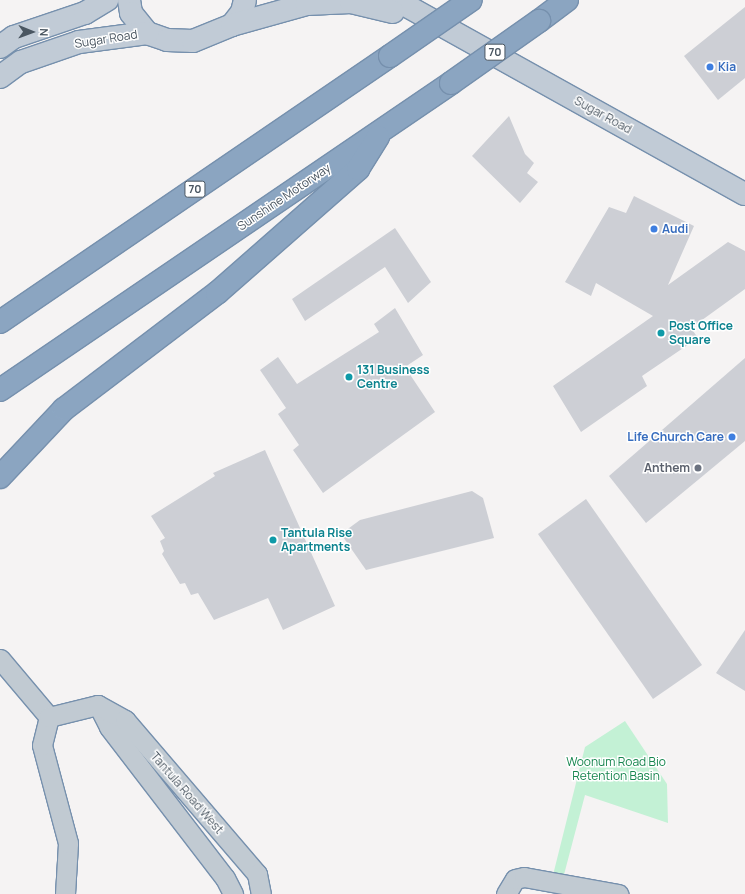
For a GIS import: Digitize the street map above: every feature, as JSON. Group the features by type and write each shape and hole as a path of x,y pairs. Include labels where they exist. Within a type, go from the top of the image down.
{"highway":[{"name":"70","path":"0,322 471,0"},
{"name":"Sunshine Motorway","path":"0,390 382,131 567,0"},
{"path":"0,477 35,437 79,395 211,298 358,169 382,131"}],"main road":[{"path":"0,47 14,37 85,13 107,0"},
{"path":"129,0 132,13 147,33 167,40 193,41 232,25 307,4 351,2 394,6"},
{"path":"232,25 242,12 245,0"},
{"name":"Sugar Road","path":"394,6 461,36 745,194"},
{"name":"Sugar Road","path":"0,77 21,62 79,42 147,33"}],"street":[{"path":"0,659 49,716"},
{"path":"49,716 98,705"},
{"name":"Tantula Road West","path":"98,705 109,727 226,878 233,894"},
{"name":"Tantula Road West","path":"98,705 125,720 257,874 261,894"},
{"path":"49,716 42,745 68,843 65,894"},
{"path":"506,894 515,879 524,877 618,894"}],"green space":[{"name":"Woonum Road Bio Retention Basin","path":"625,721 667,784 668,823 585,795 561,886 551,883 585,747"}],"building":[{"path":"745,7 745,78 718,100 684,56"},
{"path":"509,116 525,154 534,163 527,173 538,182 520,203 472,156"},
{"path":"634,196 694,226 668,285 728,242 745,251 745,289 691,328 698,338 642,376 647,386 581,432 553,386 653,316 596,283 591,296 565,282 609,207 626,213"},
{"path":"395,228 431,282 408,303 385,267 305,321 292,299"},
{"path":"395,308 423,355 405,367 435,412 323,493 293,450 299,445 278,414 286,408 260,370 278,357 297,384 379,332 374,324"},
{"path":"745,358 745,441 646,523 609,476"},
{"name":"Tantula Rise Apartments","path":"265,450 335,606 283,630 268,598 214,620 198,593 191,595 185,583 180,584 162,554 164,551 160,541 165,538 151,516 215,476 213,473"},
{"path":"472,491 483,498 494,538 366,570 341,534 360,520"},
{"path":"586,499 702,665 653,699 538,534"},
{"path":"745,630 745,691 716,673"}],"place":[{"name":"Kia","path":"710,67"},
{"name":"Audi","path":"654,229"},
{"name":"Post Office Square","path":"661,333"},
{"name":"131 Business Centre","path":"349,377"},
{"name":"Life Church Care","path":"732,437"},
{"name":"Anthem","path":"698,468"},
{"name":"Tantula Rise Apartments","path":"273,540"}]}
